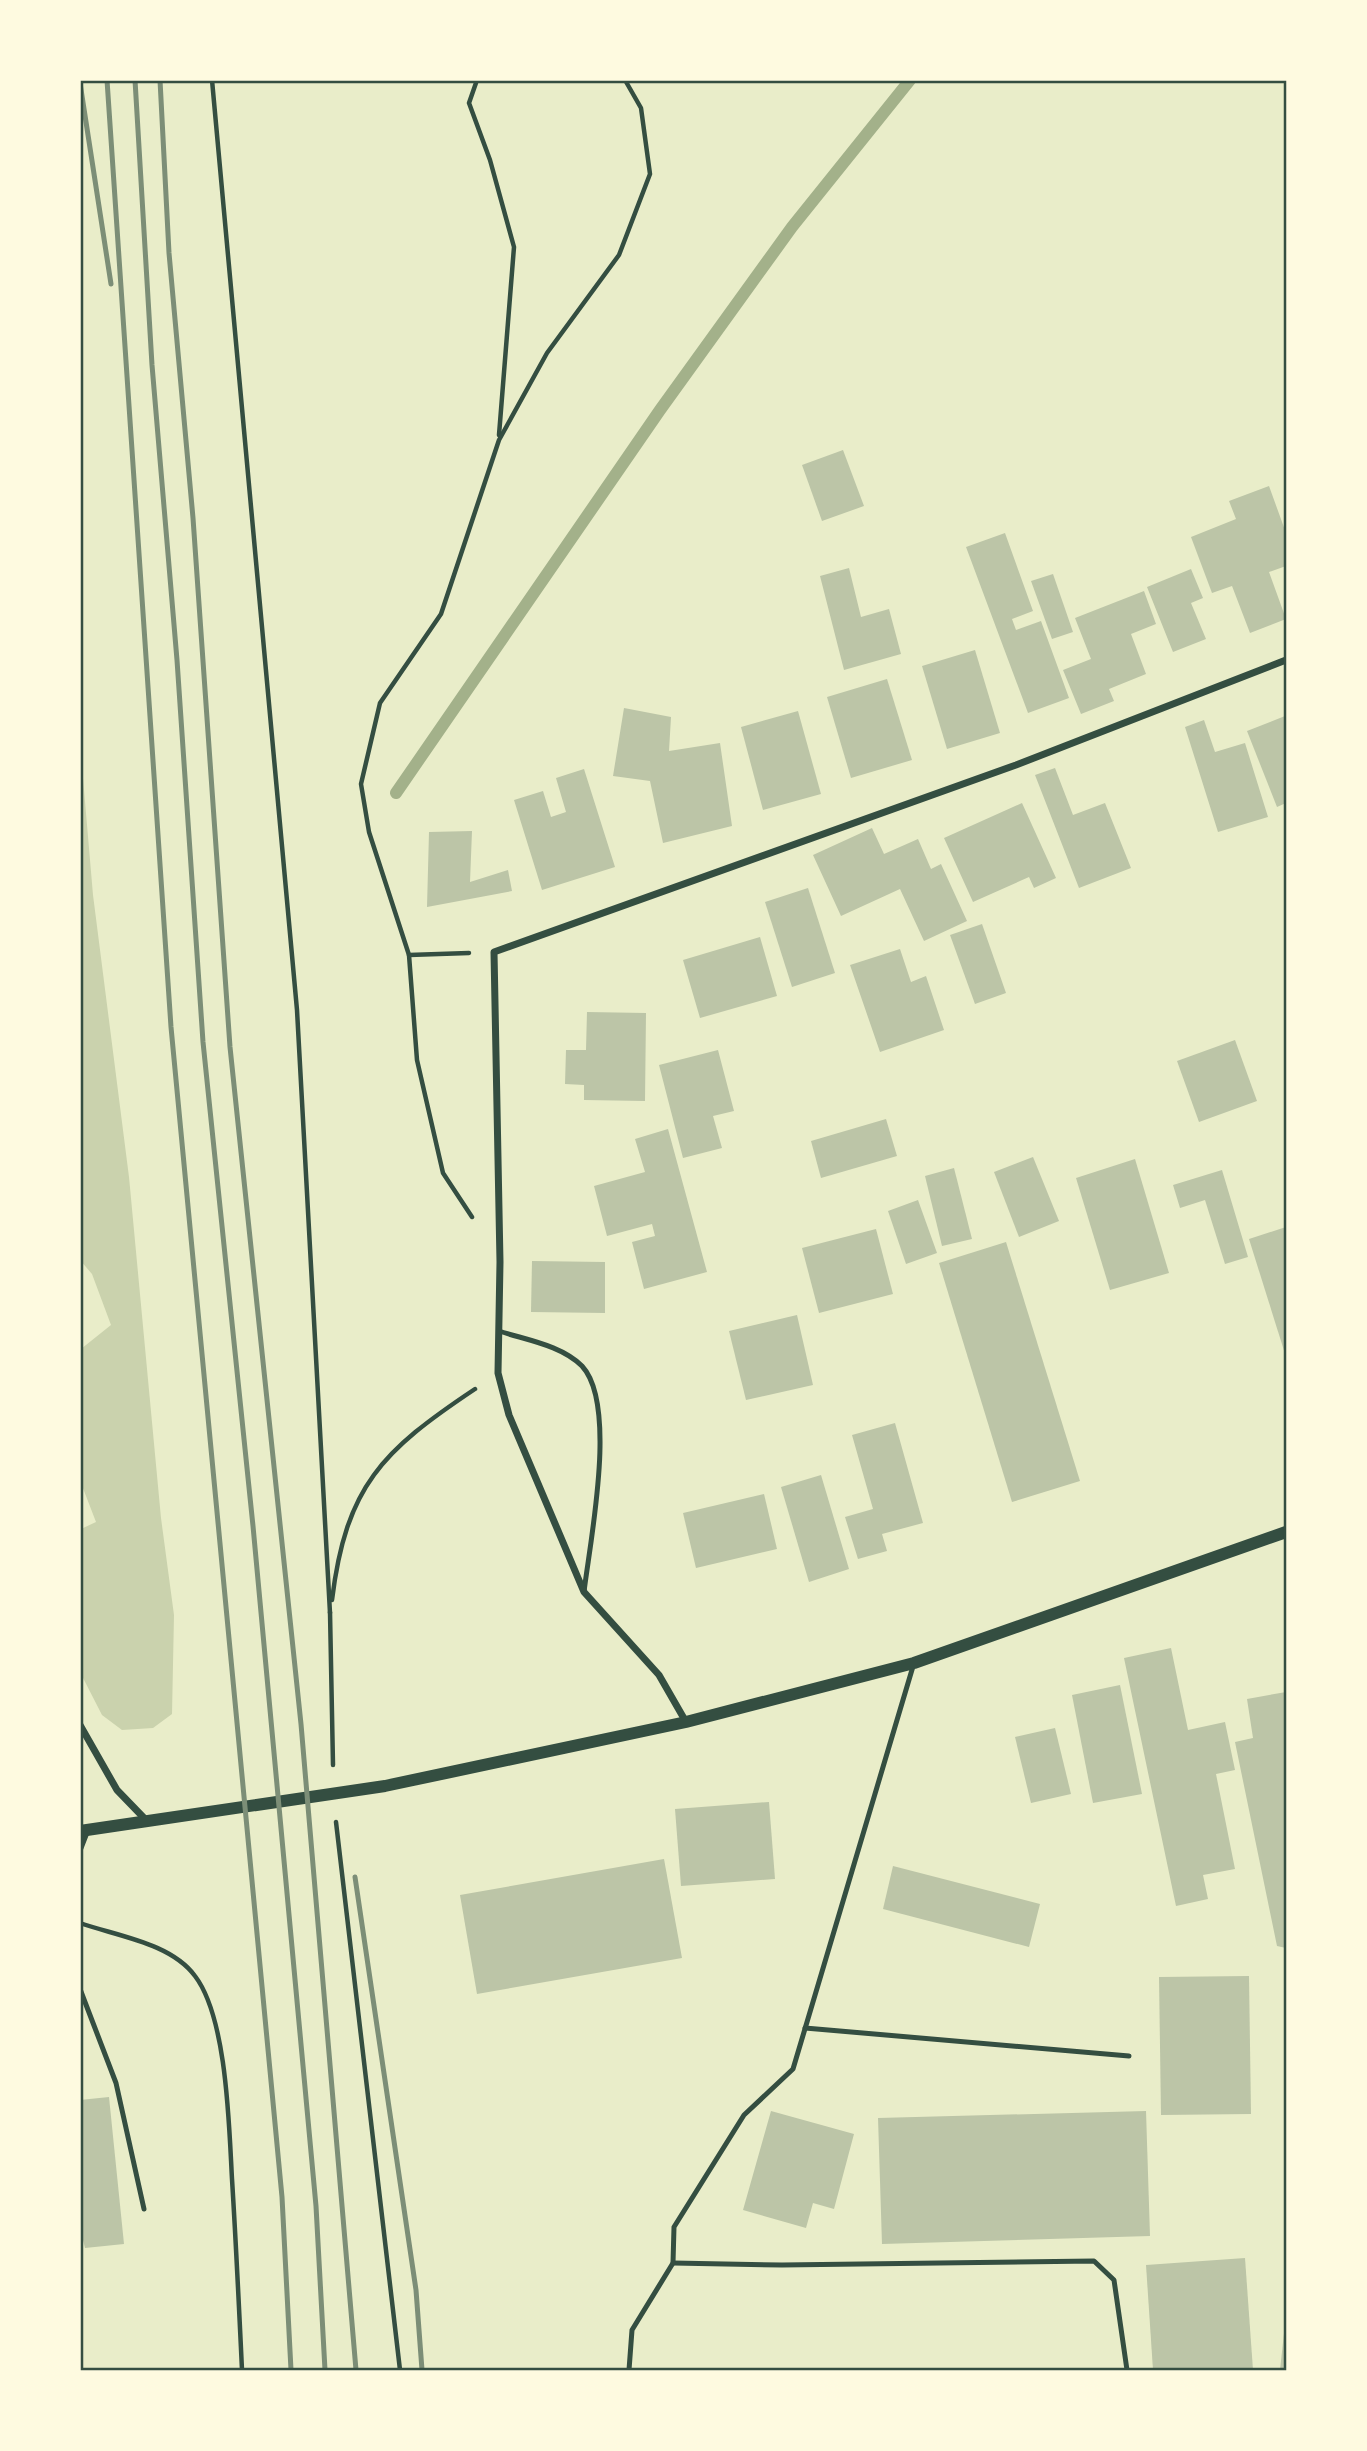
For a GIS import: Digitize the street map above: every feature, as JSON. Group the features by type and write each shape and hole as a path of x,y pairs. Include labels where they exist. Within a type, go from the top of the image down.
{"street":[{"path":"687,1722 659,1675 584,1592 509,1415 498,1373 500,1262 494,952 1016,765 1286,660"},
{"path":"80,1848 84,1831 145,1819 386,1786 687,1722 914,1663 1286,1532"},
{"path":"80,1725 117,1790 145,1819"}],"lane":[{"path":"499,1331 556,1349 582,1367 596,1393 601,1446 584,1592"},
{"path":"629,2371 632,2330 673,2263 674,2227 744,2115 793,2069 914,1663"},
{"path":"80,1989 116,2083 144,2209"},
{"path":"805,2028 1129,2056"},
{"path":"673,2263 1094,2261 1114,2280 1127,2371"}],"path":[{"path":"212,80 297,1010 330,1613 331,1720"},
{"path":"477,80 469,103 490,160 514,247 499,440"},
{"path":"500,1262 443,1173 417,1060 410,955 369,832 361,784 380,704 441,614 499,440 547,353 619,255 650,174 641,108 625,80"},
{"path":"410,955 494,952"},
{"path":"330,1613 337,1560 353,1508 378,1468 419,1426 498,1373"},
{"path":"338,1857 400,2371"},
{"path":"80,1923 151,1947 177,1960 195,1975 210,2002 227,2107 242,2371"}],"green space":[{"path":"80,743 93,895 129,1177 161,1518 174,1615 172,1714 153,1728 122,1730 102,1715 81,1674 81,1529 96,1522 81,1483 81,1349 111,1325 92,1274 80,1260"}],"building":[{"path":"843,450 864,506 822,521 802,465"},
{"path":"1269,486 1286,533 1286,566 1269,572 1286,619 1250,633 1232,586 1212,593 1191,537 1236,519 1229,501"},
{"path":"1005,533 1033,611 1012,619 1016,630 1041,621 1069,698 1028,713 966,547"},
{"path":"849,568 861,617 889,609 901,654 844,670 820,576"},
{"path":"1191,569 1203,598 1191,603 1206,639 1173,652 1147,587"},
{"path":"1053,574 1073,632 1052,639 1031,581"},
{"path":"1144,591 1156,624 1131,634 1146,674 1109,689 1114,701 1081,714 1063,670 1091,659 1075,618"},
{"path":"975,650 1000,733 947,749 922,666"},
{"path":"887,679 912,760 851,778 827,697"},
{"path":"624,708 671,717 669,751 720,743 732,826 663,843 650,781 613,776"},
{"path":"798,711 821,794 763,810 741,727"},
{"path":"1285,716 1286,803 1277,807 1247,731"},
{"path":"1204,720 1215,752 1245,743 1268,817 1218,832 1185,727"},
{"path":"1055,768 1073,815 1105,803 1131,868 1079,888 1035,775"},
{"path":"584,769 615,867 542,890 514,800 543,791 551,817 566,812 556,778"},
{"path":"1022,803 1056,878 1034,888 1029,877 973,902 944,838"},
{"path":"872,828 884,854 918,839 931,869 941,864 967,921 924,941 900,889 841,916 813,855"},
{"path":"472,831 470,882 508,870 512,891 427,907 429,832"},
{"path":"808,888 835,973 792,987 765,902"},
{"path":"982,924 1006,993 975,1004 950,935"},
{"path":"760,937 777,996 700,1018 683,960"},
{"path":"900,949 911,982 926,976 944,1030 880,1052 850,965"},
{"path":"587,1012 646,1013 645,1101 584,1100 584,1085 565,1084 566,1050 586,1050"},
{"path":"1235,1040 1257,1101 1199,1122 1177,1061"},
{"path":"718,1050 734,1111 713,1116 722,1148 683,1158 659,1065"},
{"path":"886,1119 897,1156 821,1178 811,1141"},
{"path":"668,1129 707,1272 644,1289 632,1242 655,1236 652,1224 607,1236 594,1186 645,1172 635,1139"},
{"path":"1033,1157 1059,1221 1019,1237 994,1172"},
{"path":"1135,1159 1169,1273 1110,1290 1076,1178"},
{"path":"954,1168 972,1239 942,1246 925,1176"},
{"path":"1222,1170 1248,1257 1225,1264 1205,1200 1180,1208 1173,1185"},
{"path":"918,1200 937,1253 906,1264 888,1211"},
{"path":"1286,1227 1286,1357 1249,1239"},
{"path":"876,1229 893,1294 819,1313 802,1248"},
{"path":"1006,1242 1080,1481 1012,1502 939,1263"},
{"path":"532,1261 605,1262 605,1313 531,1312"},
{"path":"797,1315 813,1385 746,1400 729,1331"},
{"path":"895,1423 923,1523 882,1534 887,1551 858,1559 845,1517 873,1509 852,1435"},
{"path":"821,1475 849,1569 809,1582 781,1487"},
{"path":"764,1494 777,1549 696,1568 683,1513"},
{"path":"1171,1648 1188,1730 1225,1722 1235,1770 1216,1774 1235,1869 1203,1875 1208,1899 1176,1906 1124,1658"},
{"path":"1120,1685 1142,1794 1093,1803 1072,1695"},
{"path":"1286,1692 1286,1948 1277,1946 1235,1742 1253,1738 1247,1699"},
{"path":"1055,1728 1071,1794 1031,1803 1015,1737"},
{"path":"769,1802 775,1879 681,1886 675,1809"},
{"path":"664,1859 682,1958 477,1994 460,1895"},
{"path":"893,1866 1040,1904 1029,1947 883,1909"},
{"path":"1249,1976 1251,2114 1161,2115 1159,1977"},
{"path":"109,2097 124,2244 85,2248 80,2228 80,2100"},
{"path":"771,2111 854,2134 834,2209 813,2203 806,2228 743,2210"},
{"path":"1146,2111 1150,2236 882,2244 878,2118"},
{"path":"1245,2258 1253,2370 1153,2370 1146,2265"},
{"path":"1285,2324 1286,2370 1280,2370"}],"waterway":[{"path":"396,793 660,410 792,227 910,80"}],"railway":[{"path":"107,80 171,1027 282,2197 291,2370"},
{"path":"135,80 152,365 177,660 203,1042 253,1526 316,2206 325,2370"},
{"path":"160,80 169,253 193,518 230,1047 301,1724 356,2370"},
{"path":"80,83 111,284"},
{"path":"355,1877 416,2290 422,2370"}]}
